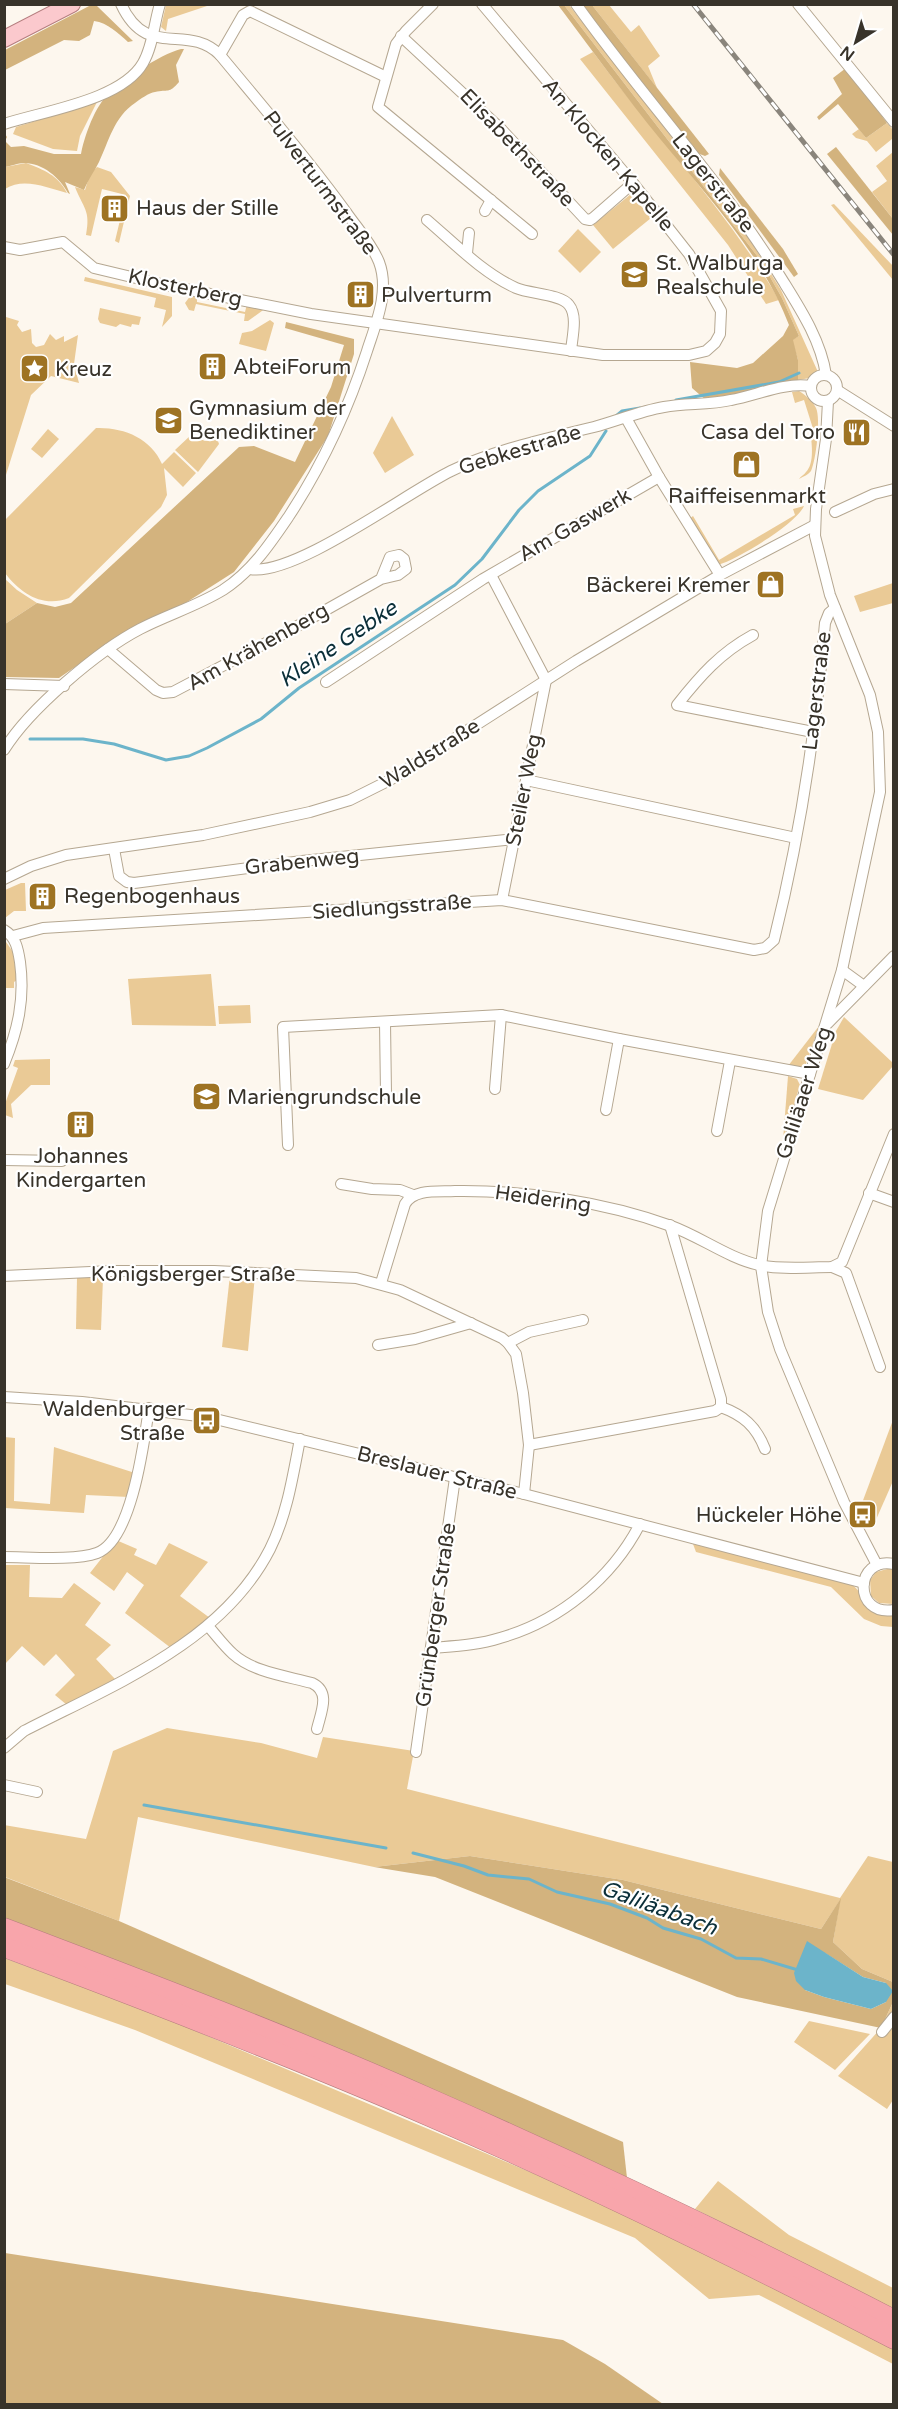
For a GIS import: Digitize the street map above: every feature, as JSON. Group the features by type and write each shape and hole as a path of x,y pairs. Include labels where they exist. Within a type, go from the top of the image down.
{"highway":[{"path":"4,1928 140,1980 433,2100 714,2229 894,2320"},
{"path":"4,1947 245,2039 427,2115 707,2244 894,2338"}],"main road":[{"path":"4,39 72,4"}],"street":[{"path":"121,4 132,24 152,37"},
{"path":"4,124 119,87 134,75 143,63 160,4"},
{"path":"434,4 401,36 394,47 378,107 532,234"},
{"name":"An Klocken Kapelle","path":"375,324 621,357 689,355 706,351 715,343 720,334 721,311 689,254 633,183 482,4"},
{"name":"Lagerstraße","path":"576,4 753,234 792,295 814,336 826,375"},
{"path":"798,4 894,122"},
{"path":"220,55 243,15 250,11 386,77"},
{"name":"Elisabethstraße","path":"401,36 502,130 585,219 593,218 633,183"},
{"name":"Pulverturmstraße","path":"4,750 27,719 108,650 143,628 219,592 250,569 273,540 332,443 353,392 375,324 383,287 382,274 374,253 333,195 220,55 202,42 152,37"},
{"path":"485,211 491,200"},
{"path":"427,220 500,280 520,290 564,300 574,315 571,351"},
{"path":"467,253 468,233"},
{"name":"Klosterberg","path":"4,247 20,250 63,242 94,268 180,288 375,324"},
{"path":"826,375 835,381 837,390 828,401 815,398 811,386 816,378 826,375"},
{"name":"Gebkestraße","path":"250,569 264,570 310,552 433,480 473,461 526,444 664,407 731,400 795,385 811,386"},
{"path":"837,390 894,426"},
{"name":"Lagerstraße","path":"768,946 774,940 796,838 813,732 825,623 829,613 835,608 816,543 815,525 826,439 828,401"},
{"path":"626,418 659,477 720,575"},
{"name":"Am Gaswerk","path":"326,682 491,574 659,477"},
{"path":"835,512 894,489"},
{"name":"Waldstraße","path":"4,879 46,860 203,835 310,812 350,800 390,780 546,680 720,575 815,525"},
{"path":"491,574 546,680"},
{"name":"Am Krähenberg","path":"108,650 156,690 163,693 173,692 381,579"},
{"name":"Galiläaer Weg","path":"835,608 870,695 878,732 880,792 842,970 768,1211 761,1266 768,1312 780,1349 844,1502 877,1565"},
{"path":"753,635 720,655 677,705 813,732"},
{"name":"Steiler Weg","path":"502,900 546,680"},
{"path":"4,684 64,686"},
{"path":"526,780 796,838"},
{"name":"Grabenweg","path":"114,849 119,876 130,882 515,839"},
{"name":"Siedlungsstraße","path":"9,933 43,928 502,900 754,950 768,946"},
{"path":"4,1064 15,1037 22,1000 20,963 9,933"},
{"path":"827,1024 894,956"},
{"path":"842,970 864,986"},
{"path":"495,1089 501,1015"},
{"path":"288,1145 283,1027 501,1015 730,1061 810,1074"},
{"path":"385,1022 386,1094"},
{"path":"606,1110 619,1039"},
{"path":"717,1131 730,1061"},
{"path":"832,1267 842,1262 894,1134"},
{"path":"4,1160 62,1161"},
{"name":"Heidering","path":"341,1184 372,1189 400,1190 413,1195 431,1192 481,1191 529,1194 617,1210 670,1225 743,1260 761,1266"},
{"path":"869,1193 894,1202"},
{"path":"413,1195 405,1204 381,1283 508,1342 519,1365 529,1445 524,1494"},
{"path":"670,1225 710,1355 721,1407"},
{"path":"761,1266 832,1267 846,1273 880,1367"},
{"name":"Königsberger Straße","path":"4,1276 112,1271 214,1271 339,1276 381,1283"},
{"path":"508,1342 523,1334 583,1320"},
{"path":"378,1345 415,1339 471,1323"},
{"name":"Breslauer Straße","path":"4,1397 149,1408 207,1417 524,1494 864,1583"},
{"path":"529,1445 715,1411 721,1407"},
{"path":"721,1407 737,1413 747,1421 758,1432 765,1449"},
{"path":"4,1557 84,1556 100,1552 117,1533 131,1500 149,1408"},
{"path":"4,1748 24,1731 139,1672 208,1626 229,1605 259,1567 270,1548 285,1507 300,1439"},
{"name":"Grünberger Straße","path":"416,1752 454,1478"},
{"path":"431,1648 499,1639 516,1633 558,1611 599,1581 626,1549 640,1524"},
{"path":"894,1564 877,1565 868,1572 864,1583 864,1594 870,1604 879,1610 894,1610"},
{"path":"208,1626 242,1661 259,1669 320,1687 324,1697 316,1729"},
{"path":"4,1785 37,1792"},
{"path":"882,2031 894,2017"}],"shaded area":[{"path":"91,5 97,6 133,41 128,42 108,26 94,21 90,35 79,41 64,40 5,70 5,50"},
{"path":"166,5 210,5 168,19 166,31 161,27"},
{"path":"558,5 564,5 761,261 782,298 799,336 793,340 798,360 798,380 707,401 692,388 690,362 737,368 753,363 783,336 789,325 778,299 749,250"},
{"path":"564,5 569,5 745,232 781,290 818,372 810,378 798,380 798,360 792,340 799,336 782,298 761,261"},
{"path":"583,5 592,5 709,154 705,156 697,153"},
{"path":"592,5 609,5 631,32 639,25 660,56 648,66 657,88"},
{"path":"184,49 176,65 179,82 170,90 145,96 122,115 84,190 65,182 70,194 68,193 56,177 38,166 19,163 5,167 4,132 7,137 5,141 11,147 24,146 54,154 81,154 90,125 104,99 140,70"},
{"path":"593,52 737,235 779,300 766,304 728,245 580,59"},
{"path":"846,68 887,123 866,138 838,104 819,120 817,117 842,94 833,78"},
{"path":"97,102 80,136 77,151 53,149 13,134 16,127"},
{"path":"887,123 893,130 892,139 876,152 867,141 856,138 852,134 859,129 866,138"},
{"path":"836,147 893,219 893,235 827,154"},
{"path":"893,152 893,219 872,192 887,181 876,166"},
{"path":"26,163 55,177 67,193 28,184 5,189 5,167"},
{"path":"97,167 111,172 130,196 119,243 115,241 126,195 102,189 91,236 86,235 87,214 75,187 85,190 90,174"},
{"path":"720,168 783,249 798,274 794,277 719,175"},
{"path":"631,194 651,218 613,249 593,225"},
{"path":"834,204 893,266 893,280 831,205"},
{"path":"578,229 601,252 580,273 558,251"},
{"path":"85,277 172,297 172,316 162,327 166,310 154,307 156,298 84,281"},
{"path":"191,295 197,295 197,302 245,312 247,304 266,308 248,321 244,321 245,314 196,304 194,311 189,310 185,303"},
{"path":"100,308 141,317 139,325 132,324 131,327 120,324 116,327 100,323 98,319"},
{"path":"6,317 19,321 17,325 22,332 31,329 32,343 36,347 44,345 50,334 56,340 64,336 64,342 78,335 74,364 79,383 51,376 31,395 5,478 4,325"},
{"path":"270,320 274,323 266,351 239,344 242,333 252,331"},
{"path":"286,322 354,339 354,354 328,436 274,521 234,572 176,609 104,647 59,678 5,677 5,624 37,603 55,607 71,603 239,447 254,446 295,462 331,387 344,345 285,328"},
{"path":"799,391 815,405 818,421 813,466 810,472 799,479 809,469 812,455 811,437 815,435 804,400 795,403 792,392"},
{"path":"392,416 414,455 385,473 373,453"},
{"path":"96,428 126,432 135,436 151,447 162,464 174,452 196,473 183,487 164,468 167,495 161,507 69,598 50,601 33,597 11,581 5,573 5,520"},
{"path":"48,429 59,439 42,458 31,449"},
{"path":"191,435 205,441 217,438 219,444 198,472 175,450"},
{"path":"804,506 790,522 766,540 718,565 689,519 693,516 719,560 795,515 793,509"},
{"path":"4,578 37,603 5,624"},
{"path":"893,583 893,603 860,612 854,596"},
{"path":"25,883 26,911 14,911 5,918 5,890"},
{"path":"4,939 13,952 17,980 14,982 14,988 5,988"},
{"path":"211,974 216,1026 132,1025 128,979"},
{"path":"250,1005 251,1023 219,1024 218,1006"},
{"path":"844,1017 893,1063 893,1066 863,1100 818,1089 836,1031"},
{"path":"819,1026 806,1064 802,1068 788,1066"},
{"path":"50,1059 50,1085 31,1085 11,1104 13,1118 5,1115 5,1104 18,1068 13,1066 15,1060"},
{"path":"788,1076 797,1079 800,1085 783,1140"},
{"path":"230,1275 255,1275 248,1351 222,1347"},
{"path":"77,1278 103,1278 101,1330 76,1329"},
{"path":"893,1420 893,1481 875,1522 862,1503"},
{"path":"4,1437 15,1438 14,1501 50,1504 54,1447 135,1473 129,1497 86,1495 84,1513 5,1508"},
{"path":"116,1540 137,1549 134,1555 156,1565 169,1543 208,1562 180,1596 210,1618 171,1648 125,1613 144,1585 127,1572 114,1591 90,1573"},
{"path":"693,1544 847,1582 854,1586 869,1608 882,1614 893,1614 893,1627 881,1626 864,1619 831,1587 696,1552"},
{"path":"5,1565 30,1565 29,1597 62,1598 74,1583 101,1603 85,1625 111,1645 96,1659 115,1679 67,1705 55,1695 75,1675 56,1654 44,1666 22,1646 5,1664"},
{"path":"893,1569 893,1604 879,1603 871,1596 870,1580 876,1572"},
{"path":"167,1728 261,1743 317,1758 323,1737 414,1751 407,1789 840,1898 868,1856 893,1862 893,1982 862,1969 833,1942 840,1900 821,1929 623,1880 470,1856 374,1867 138,1817 119,1921 5,1877 4,1825 86,1839 113,1751"},
{"path":"470,1856 623,1880 821,1929 841,1898 833,1942 862,1969 893,1982 893,2002 881,2028 737,1997 435,1877 374,1867","holes":["825,1953 863,1977 886,1983 886,2002 871,2009 805,1990"]},
{"path":"4,1877 119,1921 623,2142 627,2178 5,1922"},
{"path":"4,1958 146,2010 587,2196 749,2273 893,2347 893,2364 759,2295 709,2299 635,2238 135,2030 5,1984"},
{"path":"893,2002 893,2100 887,2109 838,2076 881,2028"},
{"path":"809,2021 870,2034 835,2070 794,2042"},
{"path":"718,2181 789,2235 893,2288 893,2309 695,2209"},
{"path":"5,2253 563,2340 605,2364 663,2404 5,2404"}],"water":[{"path":"807,1941 863,1977 886,1983 893,1991 886,2002 871,2009 805,1990 796,1981 794,1973"}],"waterway":[{"name":"Kleine Gebke","path":"676,400 779,382 799,373"},
{"name":"Kleine Gebke","path":"616,416 622,411 640,408"},
{"name":"Kleine Gebke","path":"30,739 83,739 114,744 166,760 189,756 207,748 261,719 299,688 455,585 482,559 519,510 538,491 590,456 606,431"},
{"name":"Galiläabach","path":"144,1805 386,1848"},
{"name":"Galiläabach","path":"413,1853 464,1866 488,1875 529,1879 557,1892 610,1904 647,1918 663,1928 701,1939 736,1958 761,1959 798,1970"}],"railway":[{"path":"693,4 894,255"}],"place":[{"name":"Haus der Stille","path":"115,208"},
{"name":"St. Walburga Realschule","path":"635,275"},
{"name":"Pulverturm","path":"360,295"},
{"name":"AbteiForum","path":"212,367"},
{"name":"Kreuz","path":"34,369"},
{"name":"Gymnasium der Benediktiner","path":"168,420"},
{"name":"Casa del Toro","path":"856,432"},
{"name":"Raiffeisenmarkt","path":"747,465"},
{"name":"Bäckerei Kremer","path":"771,585"},
{"name":"Regenbogenhaus","path":"43,896"},
{"name":"Mariengrundschule","path":"206,1097"},
{"name":"Johannes Kindergarten","path":"81,1125"},
{"name":"Waldenburger Straße","path":"206,1421"},
{"name":"Hückeler Höhe","path":"863,1515"}]}
